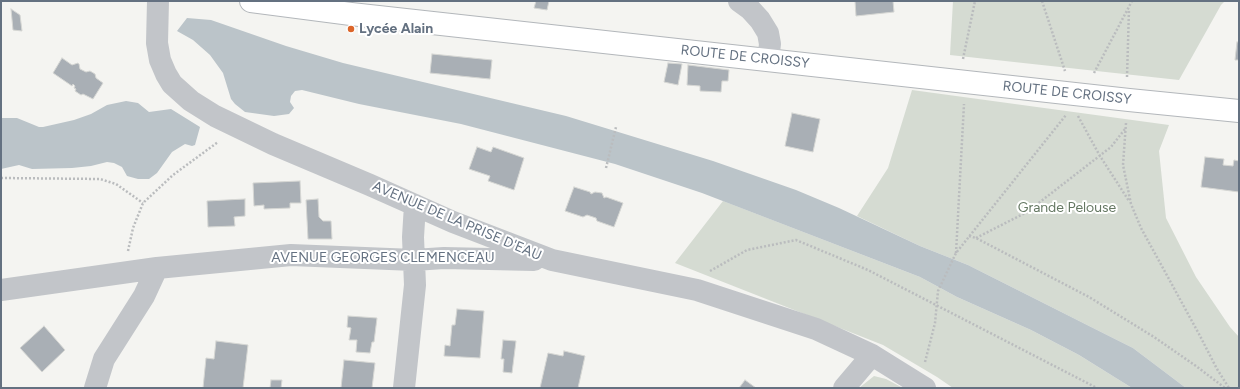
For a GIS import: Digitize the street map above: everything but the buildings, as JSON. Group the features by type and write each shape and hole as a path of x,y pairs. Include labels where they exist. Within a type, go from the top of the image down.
{"main road":[{"name":"ROUTE DE CROISSY","path":"251,1 351,14 1239,111"}],"street":[{"name":"AVENUE DE LA PRISE D'EAU","path":"158,1 157,43 160,60 166,74 172,84 191,101 215,116 272,144 453,222 552,260 697,290 816,329 872,355 922,387"},
{"path":"739,1 750,9 760,20 768,33 770,44 768,60"},
{"path":"404,388 415,285 413,237 415,205"},
{"path":"444,258 453,239 453,222"},
{"name":"AVENUE GEORGES CLEMENCEAU","path":"1,290 157,268 291,255 414,260 444,258 552,260"},
{"path":"95,388 104,359 144,296 157,268"},
{"path":"844,388 872,355"}],"path":[{"path":"962,66 974,1"},
{"path":"1042,1 1065,71"},
{"path":"1092,77 1132,1"},
{"path":"1130,7 1127,78 1131,82 1123,165 1131,204"},
{"path":"956,253 964,100"},
{"path":"1076,111 1100,156 1131,204 1141,228 1217,369 1229,388"},
{"path":"922,387 935,323 938,291 956,253 1068,112"},
{"path":"123,273 133,228 143,203 173,175 218,142 235,126"},
{"path":"606,168 616,127"},
{"path":"976,238 1028,212 1111,147 1126,129"},
{"path":"1,178 100,179 116,184 143,203"},
{"path":"969,236 976,238 1089,297 1172,350 1226,388"},
{"path":"681,286 747,250 796,240 868,270 1097,388"}],"green space":[{"path":"953,1 1225,1 1221,5 1179,80 950,55"},
{"name":"Grande Pelouse","path":"912,90 1169,125 1159,151 1166,218 1196,277 1230,327 1239,337 1239,388 1186,388 1133,348 968,265 920,246 857,216 888,168"},
{"path":"723,201 920,277 957,297 1031,330 1079,355 1132,388 953,388 883,345 675,263"},
{"path":"874,376 886,379 903,388 859,388"}],"shaded area":[{"path":"187,18 211,20 286,46 343,63 566,116 713,161 796,190 839,208 920,246 968,265 1133,348 1186,388 1132,388 1079,355 1031,330 957,297 920,277 702,193 615,164 461,124 359,104 302,90 295,91 291,96 290,102 294,108 289,114 274,116 245,112 231,99 223,73 210,55 193,40 177,31"},
{"path":"126,101 138,103 149,112 171,109 200,127 195,145 192,146 185,144 172,152 157,173 149,179 138,179 127,176 122,167 114,163 107,162 91,166 72,168 32,169 19,165 1,169 1,118 17,118 39,127 43,127 74,120 91,114 107,105"}],"place":[{"name":"Lycée Alain","path":"351,29"}]}
